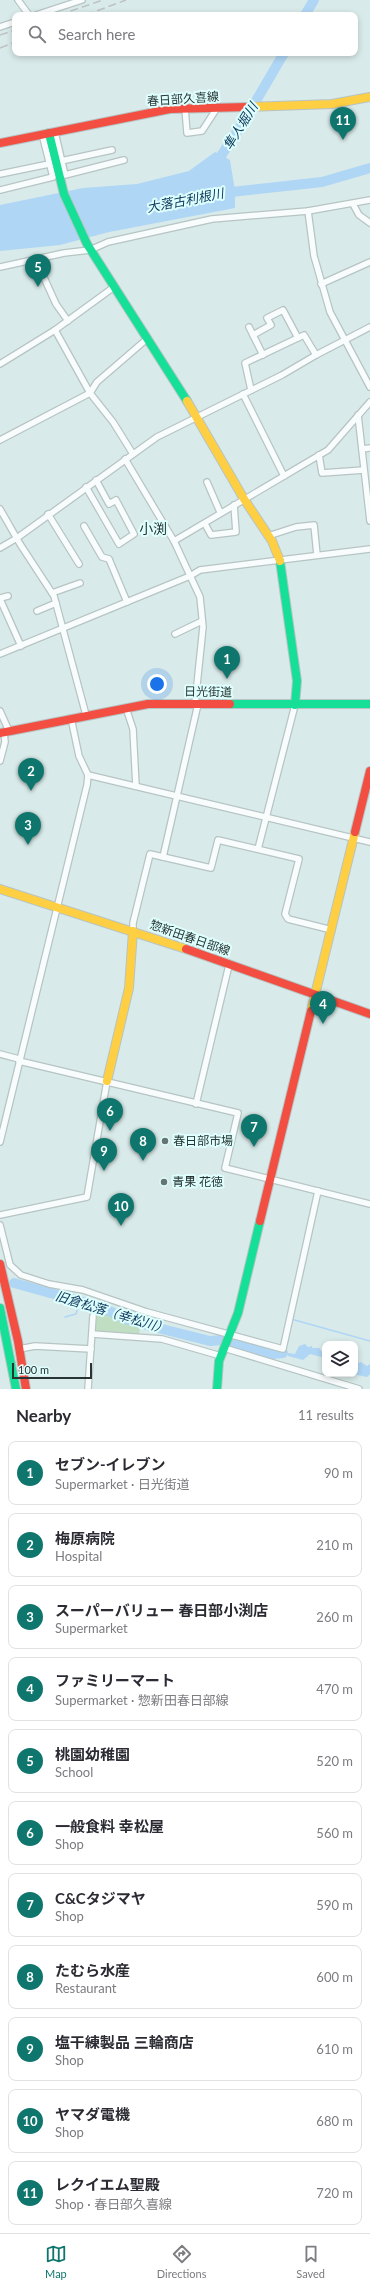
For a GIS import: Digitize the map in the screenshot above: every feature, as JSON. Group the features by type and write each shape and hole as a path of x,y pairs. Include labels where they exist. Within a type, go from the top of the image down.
{"main road":[{"name":"春日部久喜線","path":"0,143 142,113 185,108 264,108 332,104 370,97"},
{"path":"49,133 64,194 89,247 197,417 244,499 268,536 280,559 297,681 295,705"},
{"name":"日光街道","path":"4,732 126,707 148,704 370,704"},
{"path":"217,1389 221,1356 238,1313 370,771"},
{"name":"惣新田春日部線","path":"0,889 133,931 370,1014"},
{"path":"107,1081 123,1018 133,954 133,931"},
{"path":"0,1264 19,1349 26,1389"},
{"path":"0,1308 16,1389"}],"street":[{"path":"18,0 27,12"},
{"path":"45,12 82,0"},
{"path":"0,27 12,23"},
{"path":"185,108 187,133 202,131 217,108"},
{"path":"49,133 61,161 65,175 124,160"},
{"path":"0,190 53,177 49,164 49,133"},
{"path":"61,161 112,150"},
{"path":"0,174 49,164"},
{"path":"0,267 212,219 308,211 370,200"},
{"path":"353,204 359,215 370,223"},
{"path":"308,211 314,256 330,312 344,341 370,387"},
{"path":"36,260 56,304 68,321"},
{"path":"322,284 370,262"},
{"path":"0,363 55,330 114,287"},
{"path":"253,335 271,325 267,318 283,310 298,338"},
{"path":"249,327 263,355"},
{"path":"0,548 18,538 48,514 157,437 251,390 370,327"},
{"path":"55,330 90,393 113,422 133,454"},
{"path":"251,390 245,363 304,335 316,355"},
{"path":"0,440 90,393 97,382 148,338"},
{"path":"243,394 284,476"},
{"path":"174,541 205,524 220,512 328,450 370,402"},
{"path":"358,414 370,521"},
{"path":"362,449 370,448"},
{"path":"319,455 322,473 364,470"},
{"path":"125,459 174,541 200,597 202,621 197,704 178,796 163,857"},
{"path":"86,487 119,544 134,534 116,500 109,504 96,480"},
{"path":"207,482 220,512"},
{"path":"205,524 211,535 236,532 234,505"},
{"path":"0,509 18,538 20,544 52,593 56,602 86,715"},
{"path":"48,514 79,564"},
{"path":"84,526 102,557 109,558 127,602"},
{"path":"268,536 296,527 314,526 317,555"},
{"path":"0,654 190,576 200,570 370,549"},
{"path":"52,593 80,584"},
{"path":"8,596 0,598 20,646"},
{"path":"37,611 56,602"},
{"path":"175,634 202,621"},
{"path":"258,849 295,705"},
{"path":"126,707 133,729 136,786"},
{"path":"0,711 5,742 0,761"},
{"path":"0,1142 88,775 80,756 71,718"},
{"path":"88,775 370,842"},
{"path":"133,931 132,923 150,854 211,868 218,840 299,859 285,914 288,919 332,930"},
{"path":"196,1104 228,965"},
{"path":"0,1054 196,1104 238,1113 225,1168 370,1204"},
{"path":"0,1215 87,1197 107,1081"},
{"path":"0,1225 10,1265 21,1275 49,1284 83,1290 147,1312 230,1333 283,1349 318,1191"},
{"path":"88,1389 93,1316"},
{"path":"92,1334 162,1338 221,1356"},
{"path":"19,1349 35,1346 91,1350"},
{"path":"224,1348 359,1389"}],"green space":[{"path":"98,1309 140,1328 139,1335 95,1331"}],"water":[{"path":"215,152 230,160 235,191 235,208 109,232 60,245 0,251 0,205 83,188 137,184 189,171"},
{"path":"305,1344 308,1347 312,1346 312,1348 319,1348 322,1352 322,1357 310,1354 303,1360 288,1356 288,1353 295,1354 299,1346"},
{"path":"361,1362 367,1366 370,1364 370,1374 367,1377 358,1375 358,1363"}],"waterway":[{"name":"隼人堀川","path":"307,12 314,0"},
{"name":"隼人堀川","path":"215,165 246,118 282,56"},
{"name":"大落古利根川","path":"223,193 322,182 370,168"},
{"name":"旧倉松落（幸松川）","path":"14,1283 101,1307 128,1320 166,1330 210,1341 222,1340 272,1354 283,1353"},
{"path":"65,1317 76,1314 80,1301"},
{"path":"291,1319 370,1341"}],"railway":[{"path":"68,12 103,0"},
{"path":"94,12 126,0"},
{"path":"0,35 12,31"},
{"path":"0,48 12,43"}],"traffic: fast":[{"path":"49,133 64,194 87,244 187,401"},
{"path":"280,561 297,681 295,705"},
{"path":"230,704 370,704"},
{"path":"217,1389 219,1361 238,1313 260,1221"},
{"path":"0,1308 16,1389"}],"traffic: slow":[{"path":"247,107 332,104 370,97"},
{"path":"187,401 244,499 272,541 280,561"},
{"path":"311,1011 355,832"},
{"path":"0,889 186,949"},
{"path":"107,1081 129,988 133,931"}],"traffic: jam":[{"path":"0,143 170,109 247,107"},
{"path":"0,733 148,704 230,704"},
{"path":"355,832 370,771"},
{"path":"186,949 370,1014"},
{"path":"260,1221 311,1011"},
{"path":"0,1264 18,1341 26,1389"}],"place":[{"name":"レクイエム聖殿","path":"343,140"},
{"name":"桃園幼稚園","path":"38,287"},
{"name":"セブン-イレブン","path":"227,679"},
{"name":"梅原病院","path":"31,791"},
{"name":"スーパーバリュー 春日部小渕店","path":"28,845"},
{"name":"ファミリーマート","path":"323,1024"},
{"name":"一般食料 幸松屋","path":"110,1131"},
{"name":"春日部市場","path":"165,1141"},
{"name":"C&Cタジマヤ","path":"254,1147"},
{"name":"たむら水産","path":"143,1161"},
{"name":"塩干練製品 三輪商店","path":"104,1171"},
{"name":"青果 花徳","path":"164,1182"},
{"name":"ヤマダ電機","path":"121,1226"}],"district":[{"name":"小渕","path":"153,529"}]}
